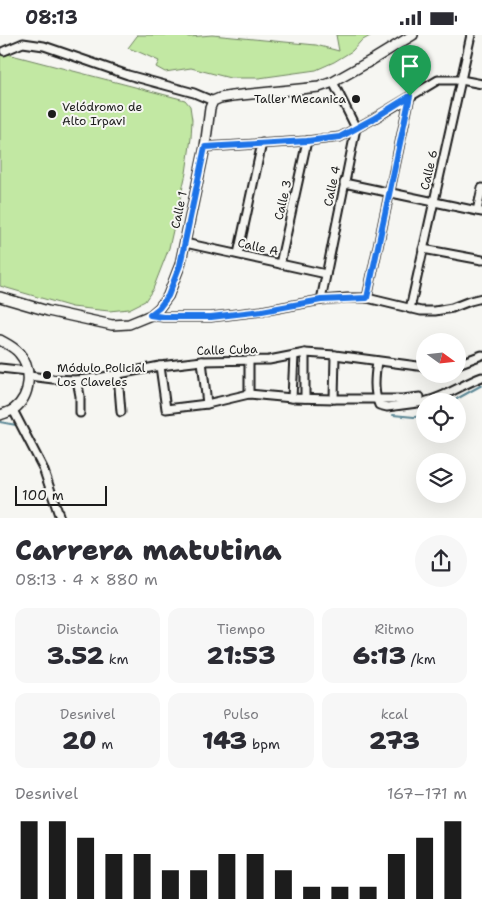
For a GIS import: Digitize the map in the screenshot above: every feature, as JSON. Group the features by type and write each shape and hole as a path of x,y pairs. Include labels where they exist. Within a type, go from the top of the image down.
{"street":[{"path":"4,51 22,43 44,46 128,75 194,93 212,101 232,96 319,87 333,82 413,35"},
{"name":"Calle 6","path":"410,309 471,35"},
{"path":"205,147 307,141 340,137 438,80 461,80 482,84"},
{"path":"333,82 356,128"},
{"path":"367,298 410,96"},
{"name":"Calle 1","path":"150,315 159,308 168,296 180,265 205,147 212,101"},
{"name":"Calle 4","path":"321,300 356,128"},
{"name":"Calle 3","path":"280,264 307,141"},
{"path":"238,255 262,143"},
{"path":"344,183 479,212 482,188"},
{"name":"Calle A","path":"185,243 326,274"},
{"path":"423,249 482,260"},
{"path":"0,297 48,311 112,325 129,324 150,315 163,317 211,317 262,311 321,300 367,298 422,311 444,310 482,298"},
{"path":"0,340 19,353 25,361 28,373 28,385 19,405 13,410 0,415"},
{"path":"305,353 305,398"},
{"name":"Calle Cuba","path":"0,368 53,379 77,380 202,361 269,360 305,353 416,366"},
{"path":"292,398 294,355"},
{"path":"334,399 335,355"},
{"path":"466,361 482,355"},
{"path":"249,360 249,394"},
{"path":"202,361 206,404"},
{"path":"377,361 375,391 379,405 388,407 416,402"},
{"path":"160,366 166,409 206,404 249,394 292,398 376,399"},
{"path":"118,375 121,412"},
{"path":"448,393 482,377"},
{"path":"77,380 80,396 80,413"},
{"path":"13,410 43,468 60,518"}],"green space":[{"path":"136,35 182,35 189,37 212,35 316,45 339,51 336,35 372,35 361,41 352,51 316,70 259,78 230,78 191,68 165,72 156,67 159,61 128,48"},
{"path":"0,52 185,100 190,106 192,120 191,138 186,173 169,248 153,289 145,301 129,309 109,311 72,307 0,286"}],"waterway":[{"path":"466,394 482,385"},
{"path":"393,415 416,417"},
{"path":"0,422 16,425"}],"place":[{"name":"Taller Mecanica","path":"356,99"},
{"name":"Velódromo de Alto Irpavi","path":"52,114"},
{"name":"Módulo Policial Los Claveles","path":"47,375"}],"route":[{"path":"410,96 367,298 321,300 262,311 211,317 163,317 150,315 159,308 168,296 180,265 205,147 307,141 340,137 410,96"}]}
